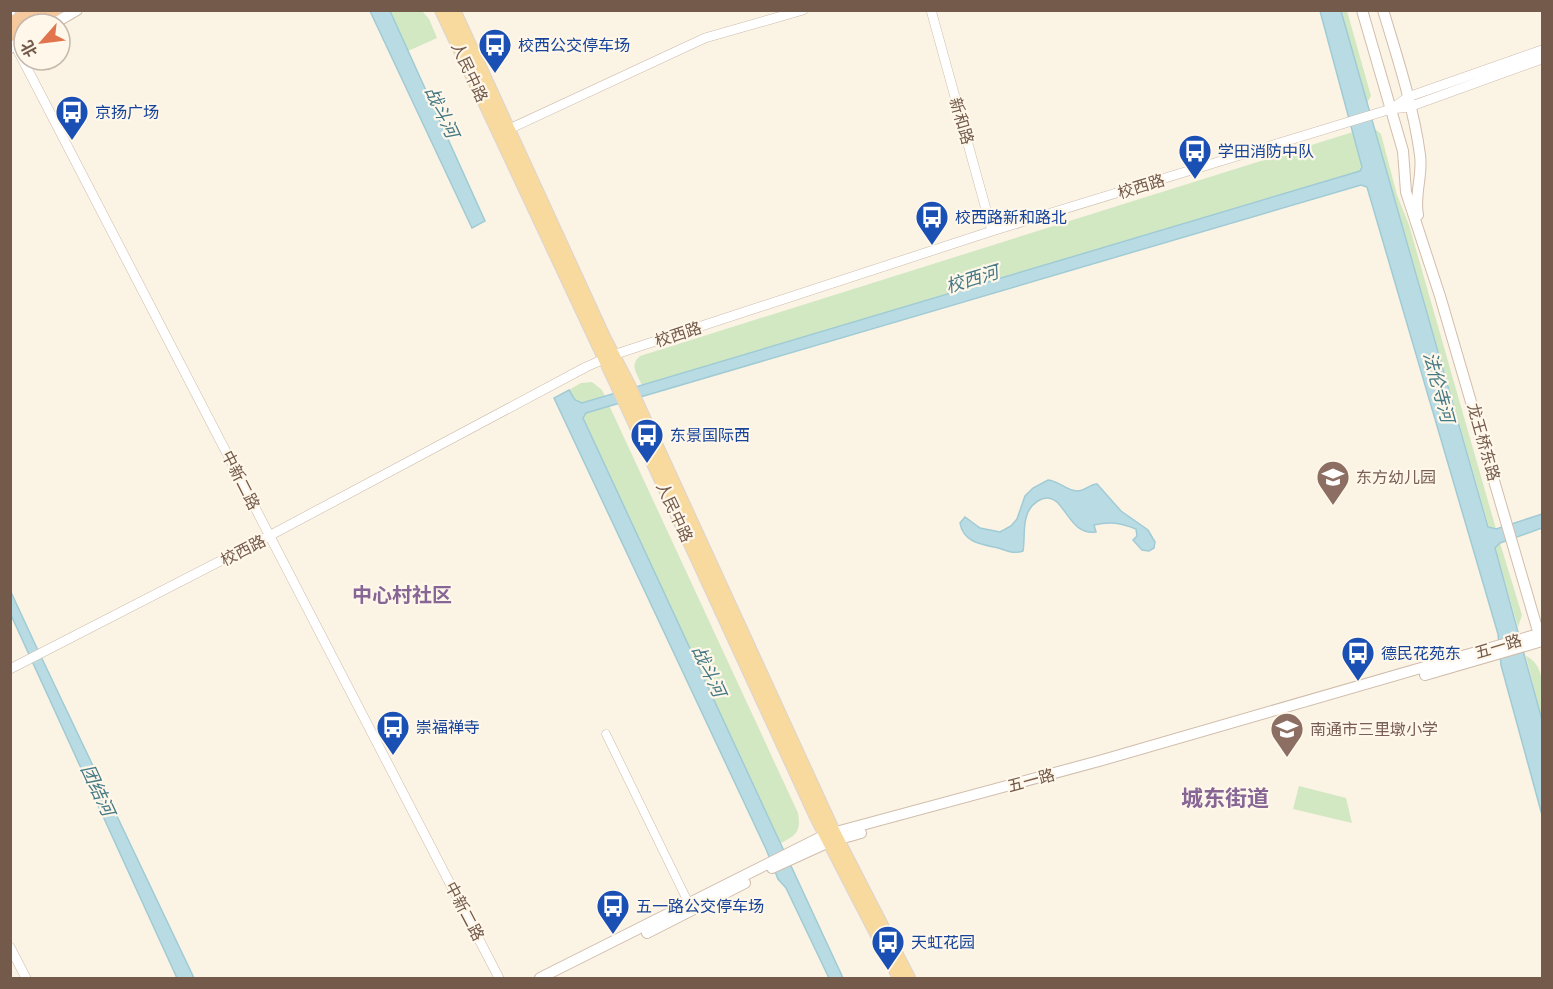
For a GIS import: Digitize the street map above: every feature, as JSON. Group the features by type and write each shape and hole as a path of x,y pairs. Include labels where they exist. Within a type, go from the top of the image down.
{"highway":[{"path":"10,24 34,10"}],"main road":[{"name":"人民中路","path":"441,10 504,131"},
{"name":"人民中路","path":"454,10 504,131 831,837 899,978"},
{"name":"龙王桥东路","path":"1362,10 1403,151 1406,192 1422,236 1541,640"},
{"name":"龙王桥东路","path":"1383,10 1420,157 1417,209 1422,236"},
{"name":"五一路","path":"540,978 831,837 1523,643 1541,640"},
{"name":"人民中路","path":"831,837 909,978"},
{"name":"五一路","path":"553,978 692,910 771,865"}],"street":[{"path":"504,131 705,38 803,10"},
{"name":"新和路","path":"931,10 992,231"},
{"name":"校西路","path":"10,669 270,536 608,357 992,231 1374,115 1542,50"},
{"name":"校西路","path":"1408,102 1542,59"},
{"name":"中新二路","path":"30,72 499,978"},
{"path":"606,734 692,910"},
{"path":"10,946 26,978"}],"green space":[{"path":"390,11 422,11 429,19 437,38 408,51"},
{"path":"1341,11 1347,11 1371,96 1367,103"},
{"path":"1375,129 1381,134 1397,195 1409,225 1496,529 1489,527"},
{"path":"1353,132 1362,168 1360,171 642,385 635,370 635,363 640,356"},
{"path":"592,382 602,390 798,813 797,832 781,843 569,390 581,383"},
{"path":"1500,543 1522,615 1518,627 1495,548"},
{"path":"1526,656 1538,667 1541,675 1542,720"},
{"path":"1299,786 1346,798 1352,823 1293,809"}],"water":[{"path":"370,11 390,11 485,221 472,228"},
{"name":"法伦寺河","path":"1320,11 1341,11 1488,527 1496,529 1542,514 1542,528 1500,543 1495,548 1542,720 1542,815 1501,665 1498,634 1367,187 1361,185 586,413 583,418 843,978 829,978 786,888 778,879 554,398 569,390 575,400 582,403 1360,171 1362,167"},
{"path":"1048,480 1077,491 1097,484 1121,511 1148,530 1155,542 1154,548 1149,551 1142,550 1133,540 1137,536 1136,529 1125,525 1105,523 1094,525 1096,532 1083,530 1073,523 1057,502 1047,498 1038,501 1030,508 1026,518 1023,551 1012,552 983,545 972,541 964,534 960,523 965,517 980,528 1000,532 1011,526 1017,519 1025,496 1033,488"},
{"name":"团结河","path":"10,590 194,978 177,978 11,615"}],"place":[{"name":"校西公交停车场","path":"495,74"},
{"name":"京扬广场","path":"72,141"},
{"name":"学田消防中队","path":"1195,180"},
{"name":"校西路新和路北","path":"932,246"},
{"name":"东景国际西","path":"647,464"},
{"name":"东方幼儿园","path":"1333,506"},
{"name":"德民花苑东","path":"1358,682"},
{"name":"崇福禅寺","path":"393,756"},
{"name":"南通市三里墩小学","path":"1287,758"},
{"name":"五一路公交停车场","path":"613,935"},
{"name":"天虹花园","path":"888,971"}],"district":[{"name":"中心村社区","path":"402,594"},
{"name":"城东街道","path":"1225,798"}],"water label":[{"name":"战斗河","path":"442,112"},
{"name":"校西河","path":"972,279"},
{"name":"战斗河","path":"709,671"}]}
